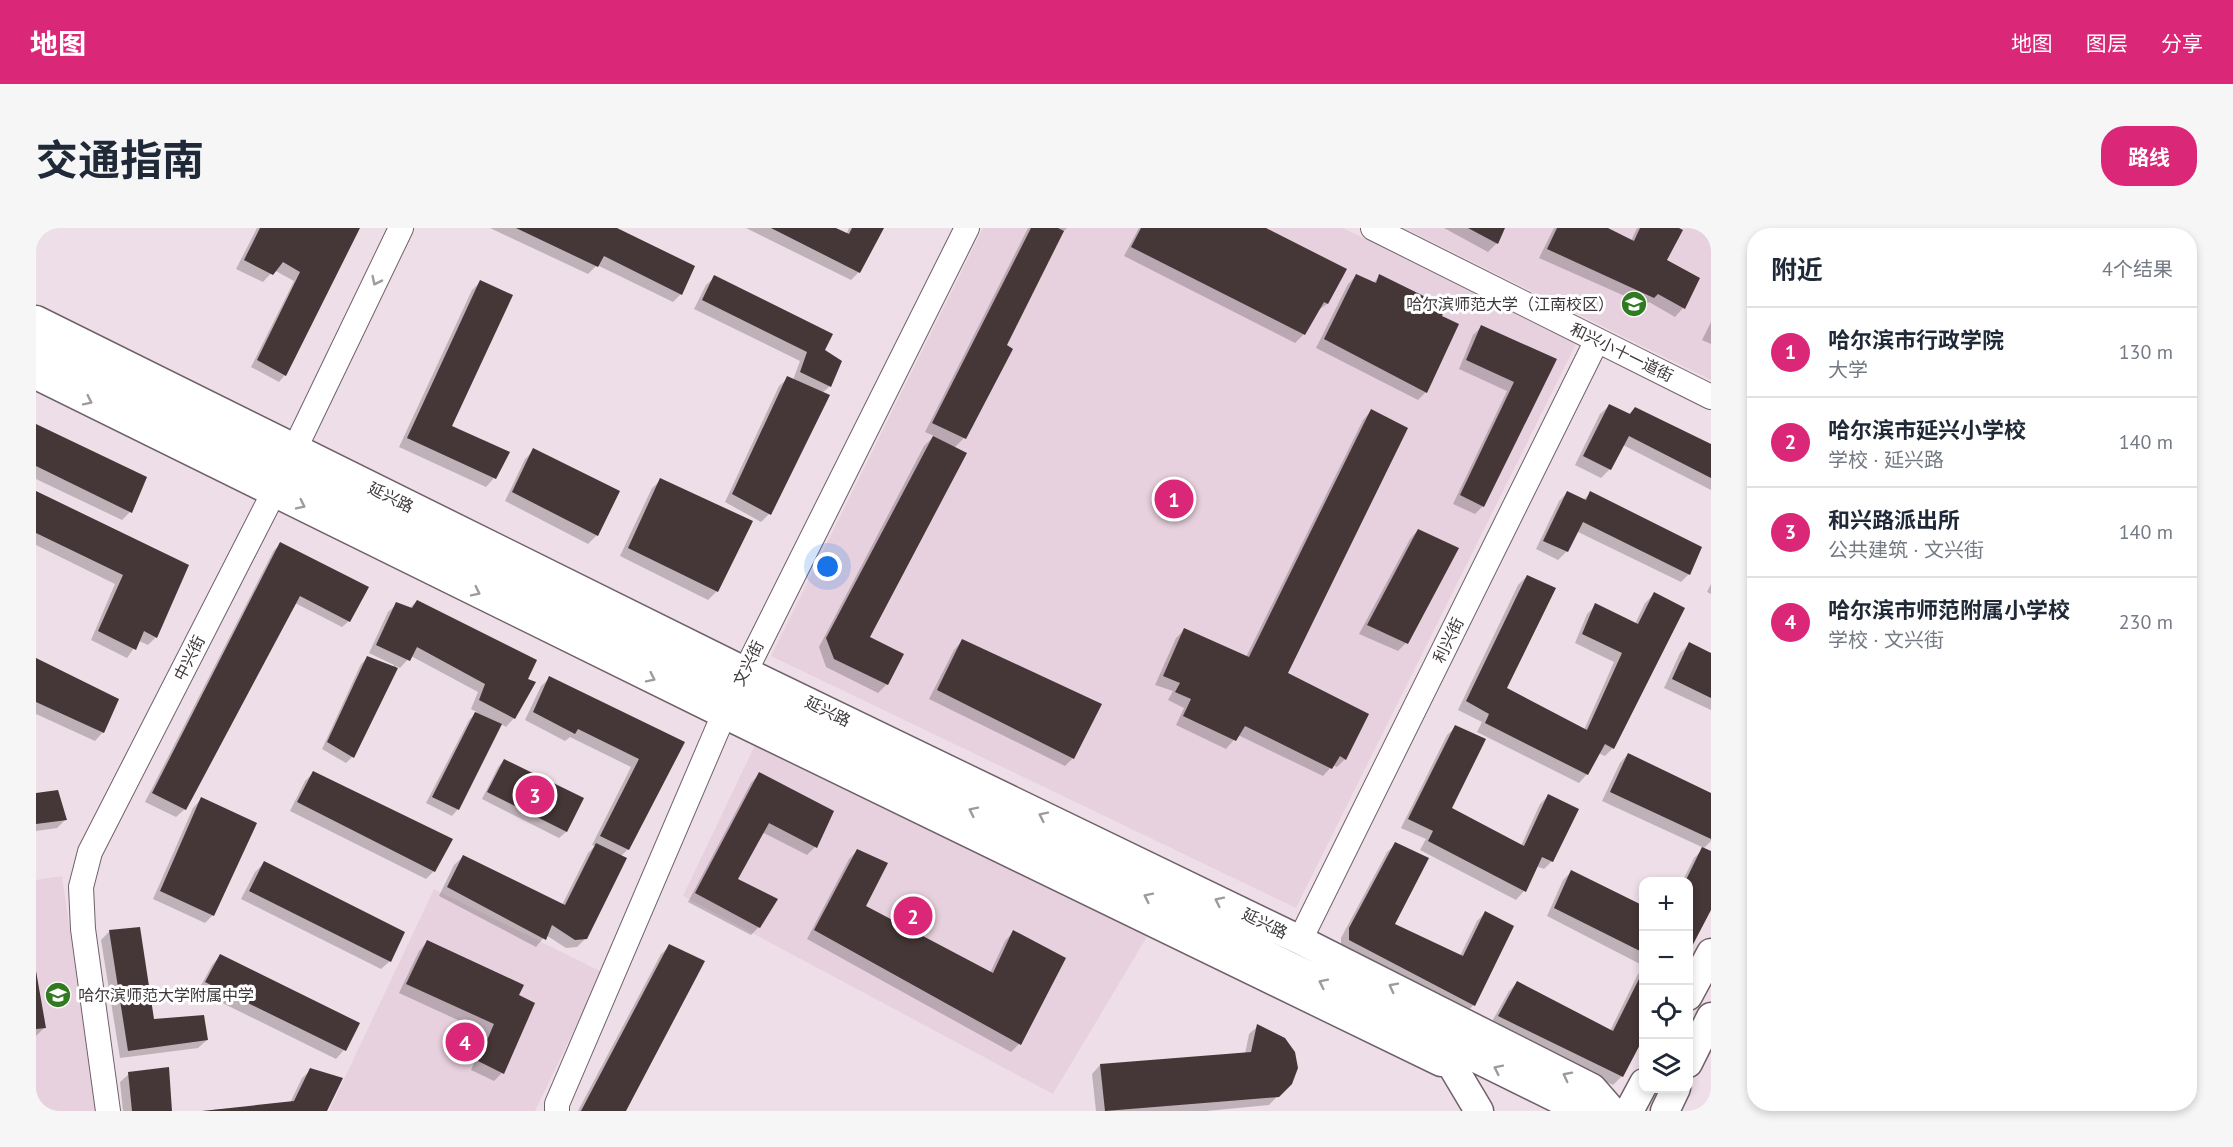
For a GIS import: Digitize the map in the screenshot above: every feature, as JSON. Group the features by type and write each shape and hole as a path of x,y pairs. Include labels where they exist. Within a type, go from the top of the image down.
{"main road":[{"name":"延兴路","path":"36,320 283,470 734,693 1300,940 1592,1088 1617,1111"},
{"path":"36,348 283,470"},
{"name":"延兴路","path":"36,375 283,470 734,693 1454,1069 1540,1111"},
{"path":"734,693 1583,1111 1617,1111 1639,1088"},
{"path":"1693,988 1711,953"},
{"path":"1693,1055 1711,1017"},
{"path":"1454,1069 1479,1111"},
{"path":"1665,1111 1674,1093"}],"street":[{"name":"中兴街","path":"108,1111 82,929 81,887 90,852 402,228"},
{"name":"文兴街","path":"557,1111 557,1104 734,693 967,228"},
{"name":"和兴小十一道街","path":"1373,228 1711,397"},
{"name":"利兴街","path":"1300,940 1597,340"}],"shaded area":[{"path":"983,228 1343,228 1577,342 1296,908 771,656"},
{"name":"哈尔滨师范大学（江南校区）","path":"1404,228 1711,228 1711,380"},
{"path":"755,745 1148,935 1053,1094 683,896"},
{"name":"哈尔滨师范大学附属中学","path":"62,876 96,1111 36,1111 36,880"},
{"path":"434,889 602,972 535,1111 329,1111"}],"building":[{"path":"260,228 360,228 286,376 257,360 300,272 283,262 273,275 244,260"},
{"path":"516,228 617,228 695,266 682,295 604,256 598,267"},
{"path":"771,228 836,228 849,234 852,228 884,228 860,273"},
{"path":"1031,228 1058,228 1064,231 1007,345 1013,349 966,439 932,423"},
{"path":"1141,228 1266,228 1347,269 1328,304 1324,302 1305,335 1131,247"},
{"path":"1468,228 1505,228 1498,244"},
{"path":"1557,228 1608,228 1634,241 1640,228 1679,228 1683,230 1667,260 1700,278 1685,309 1658,294 1654,298 1547,249"},
{"path":"1356,274 1376,283 1379,274 1446,307 1442,316 1459,324 1427,393 1324,339"},
{"path":"714,275 833,334 825,350 842,361 831,387 800,372 807,352 702,300"},
{"path":"480,280 513,295 452,426 510,452 496,479 407,438"},
{"path":"1481,325 1557,359 1484,507 1460,495 1514,382 1466,360"},
{"path":"787,376 830,395 771,515 732,494"},
{"path":"1609,404 1630,414 1635,407 1711,444 1711,478 1629,436 1611,470 1583,456"},
{"path":"1371,409 1408,428 1288,673 1369,714 1346,760 1340,756 1332,769 1245,726 1236,741 1183,716 1191,699 1175,692 1180,683 1163,676 1184,628 1249,657"},
{"path":"36,424 147,477 132,513 36,466"},
{"path":"933,436 967,453 870,637 904,654 888,685 834,659 826,638"},
{"path":"533,448 620,491 598,536 512,492"},
{"path":"660,478 753,521 718,592 628,548"},
{"path":"36,491 189,565 157,638 144,631 136,650 98,631 123,575 36,533"},
{"path":"1567,491 1586,500 1590,491 1702,547 1690,575 1583,522 1568,552 1543,541"},
{"path":"1418,529 1459,548 1408,644 1367,625"},
{"path":"280,542 369,587 350,622 300,596 186,810 152,793"},
{"path":"1527,575 1556,588 1507,688 1587,730 1622,653 1582,634 1595,603 1638,624 1654,592 1685,608 1614,749 1605,744 1588,775 1485,723 1489,714 1466,701"},
{"path":"417,600 537,660 528,679 536,682 515,719 479,700 485,684 417,647 410,661 376,645 396,602 412,608"},
{"path":"962,639 1102,704 1074,759 937,690"},
{"path":"1689,642 1711,653 1711,698 1672,679"},
{"path":"367,656 398,668 354,758 327,742"},
{"path":"36,658 119,699 104,733 36,702"},
{"path":"549,676 685,742 629,850 600,836 639,759 578,729 575,734 533,712"},
{"path":"475,712 502,724 459,810 432,797"},
{"path":"1455,725 1486,739 1452,808 1524,846 1548,794 1579,809 1553,862 1542,857 1526,892 1428,841 1433,831 1408,819"},
{"path":"1628,753 1711,793 1711,839 1610,792"},
{"path":"504,759 584,798 567,832 487,792"},
{"path":"313,771 453,839 435,872 297,802"},
{"path":"759,772 834,811 817,848 769,823 738,879 778,899 760,928 695,893"},
{"path":"58,790 67,820 36,824 36,793"},
{"path":"201,797 257,823 214,916 160,891"},
{"path":"1395,842 1429,858 1395,924 1463,956 1485,911 1514,926 1475,1006 1349,940 1349,928"},
{"path":"596,843 627,858 587,939 575,940 552,925 546,940 447,887 463,855 565,905"},
{"path":"1702,847 1711,851 1711,910 1693,944 1693,877 1687,877"},
{"path":"857,849 888,863 866,906 993,973 1013,930 1066,958 1021,1045 814,930"},
{"path":"264,861 405,932 391,962 249,891"},
{"path":"1571,870 1639,904 1639,950 1554,908"},
{"path":"140,927 154,1019 204,1015 208,1040 128,1051 109,930"},
{"path":"427,940 524,985 519,995 535,1003 504,1074 478,1061 494,1024 406,984"},
{"path":"669,944 705,961 626,1111 581,1111"},
{"path":"220,954 360,1023 346,1051 205,982"},
{"path":"36,971 46,1028 36,1029"},
{"path":"1639,979 1639,1047 1623,1077 1498,1016 1517,981 1613,1031"},
{"path":"1257,1024 1285,1038 1295,1052 1298,1068 1292,1084 1279,1097 1105,1111 1100,1064 1251,1052"},
{"path":"169,1067 172,1111 132,1111 128,1072"},
{"path":"310,1068 343,1078 327,1111 202,1111 294,1101"}],"place":[{"name":"哈尔滨师范大学（江南校区）","path":"1634,304"},
{"name":"哈尔滨市行政学院","path":"1174,499"},
{"name":"和兴路派出所","path":"535,795"},
{"name":"哈尔滨市延兴小学校","path":"913,916"},
{"name":"哈尔滨师范大学附属中学","path":"58,995"},
{"name":"哈尔滨市师范附属小学校","path":"465,1042"}]}
